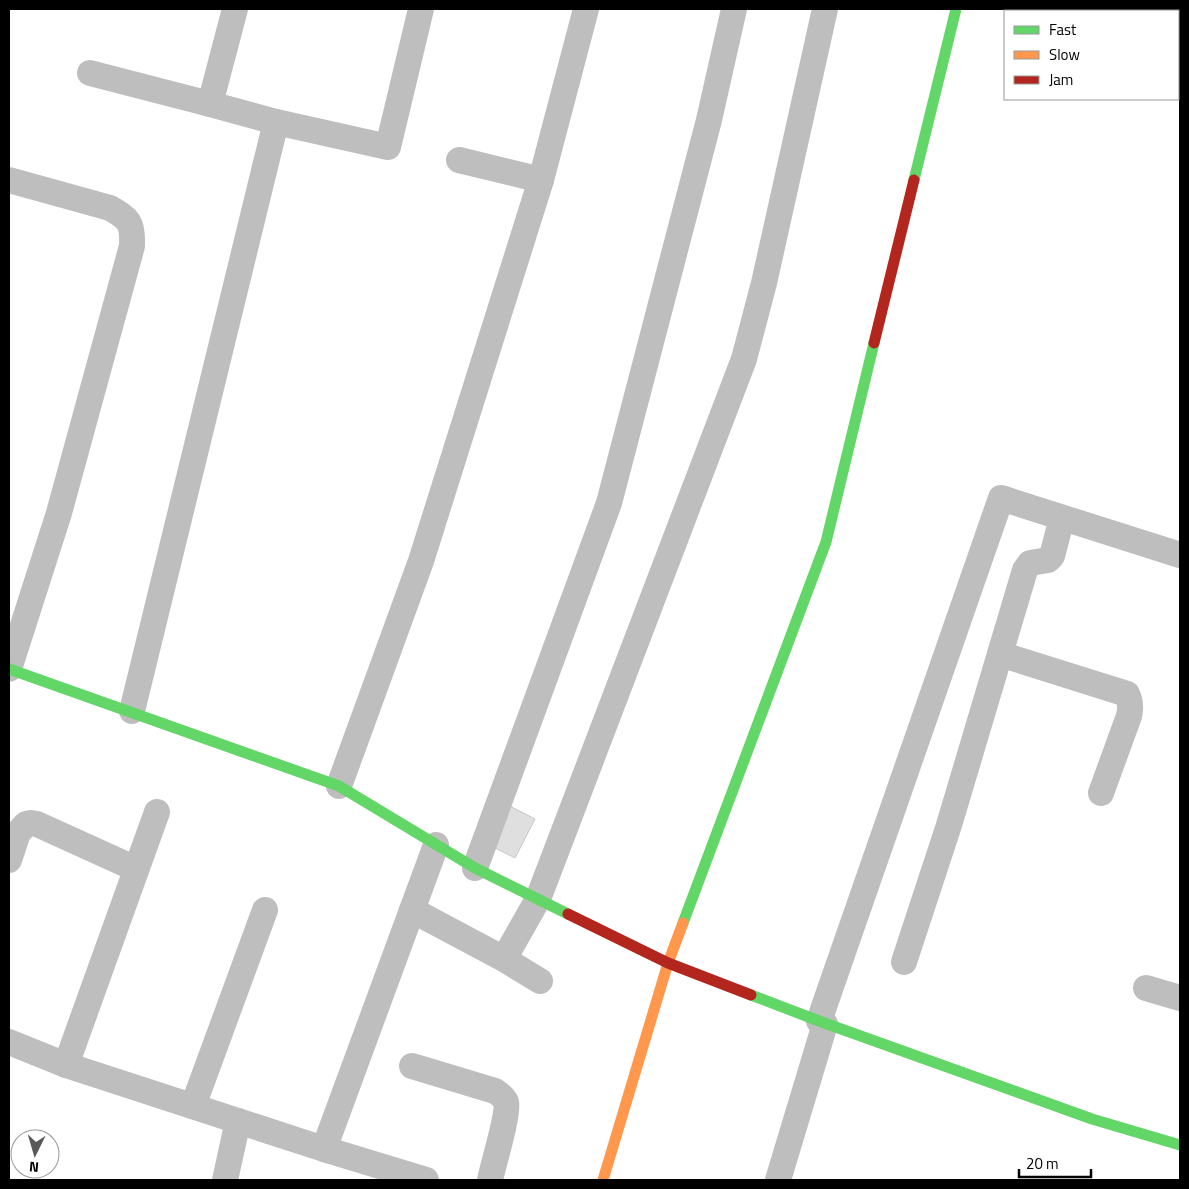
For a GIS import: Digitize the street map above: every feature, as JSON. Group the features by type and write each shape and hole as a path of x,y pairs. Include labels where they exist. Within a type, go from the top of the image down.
{"street":[{"path":"210,104 235,9"},
{"path":"90,73 276,122 388,147 421,9"},
{"path":"339,786 421,561 541,180 586,9"},
{"path":"475,868 609,503 709,120 734,9"},
{"path":"504,959 538,899 744,359 764,283 825,9"},
{"path":"604,1180 668,963 826,542 956,9"},
{"path":"132,711 276,122"},
{"path":"459,160 541,180"},
{"path":"9,180 110,208 125,217 131,226 132,235 132,246 59,513 9,669 132,711 339,786 475,868 668,963 822,1022 1092,1119 1180,1145"},
{"path":"778,1180 822,1022 1000,498 1180,555"},
{"path":"904,962 950,826 1025,570 1030,563 1048,560 1052,556 1062,518"},
{"path":"1000,654 1126,694 1130,700 1129,716 1101,792"},
{"path":"66,1064 157,812"},
{"path":"9,860 18,834 26,824 31,823 136,869"},
{"path":"324,1150 436,845"},
{"path":"193,1106 264,910"},
{"path":"412,910 504,959 540,981"},
{"path":"1146,988 1180,998"},
{"path":"9,1042 66,1064 324,1150 378,1173 426,1180"},
{"path":"412,1066 495,1092 503,1097 506,1103 505,1119 490,1180"},
{"path":"225,1180 238,1121"}],"building":[{"path":"506,804 535,819 515,858 487,844"}],"traffic: fast":[{"path":"914,180 956,9"},
{"path":"683,923 826,542 874,343"},
{"path":"9,669 339,786 475,868 568,914"},
{"path":"751,995 1092,1119 1180,1145"}],"traffic: slow":[{"path":"603,1180 668,963 683,923"}],"traffic: jam":[{"path":"874,343 914,180"},
{"path":"568,914 668,963 751,995"}]}
